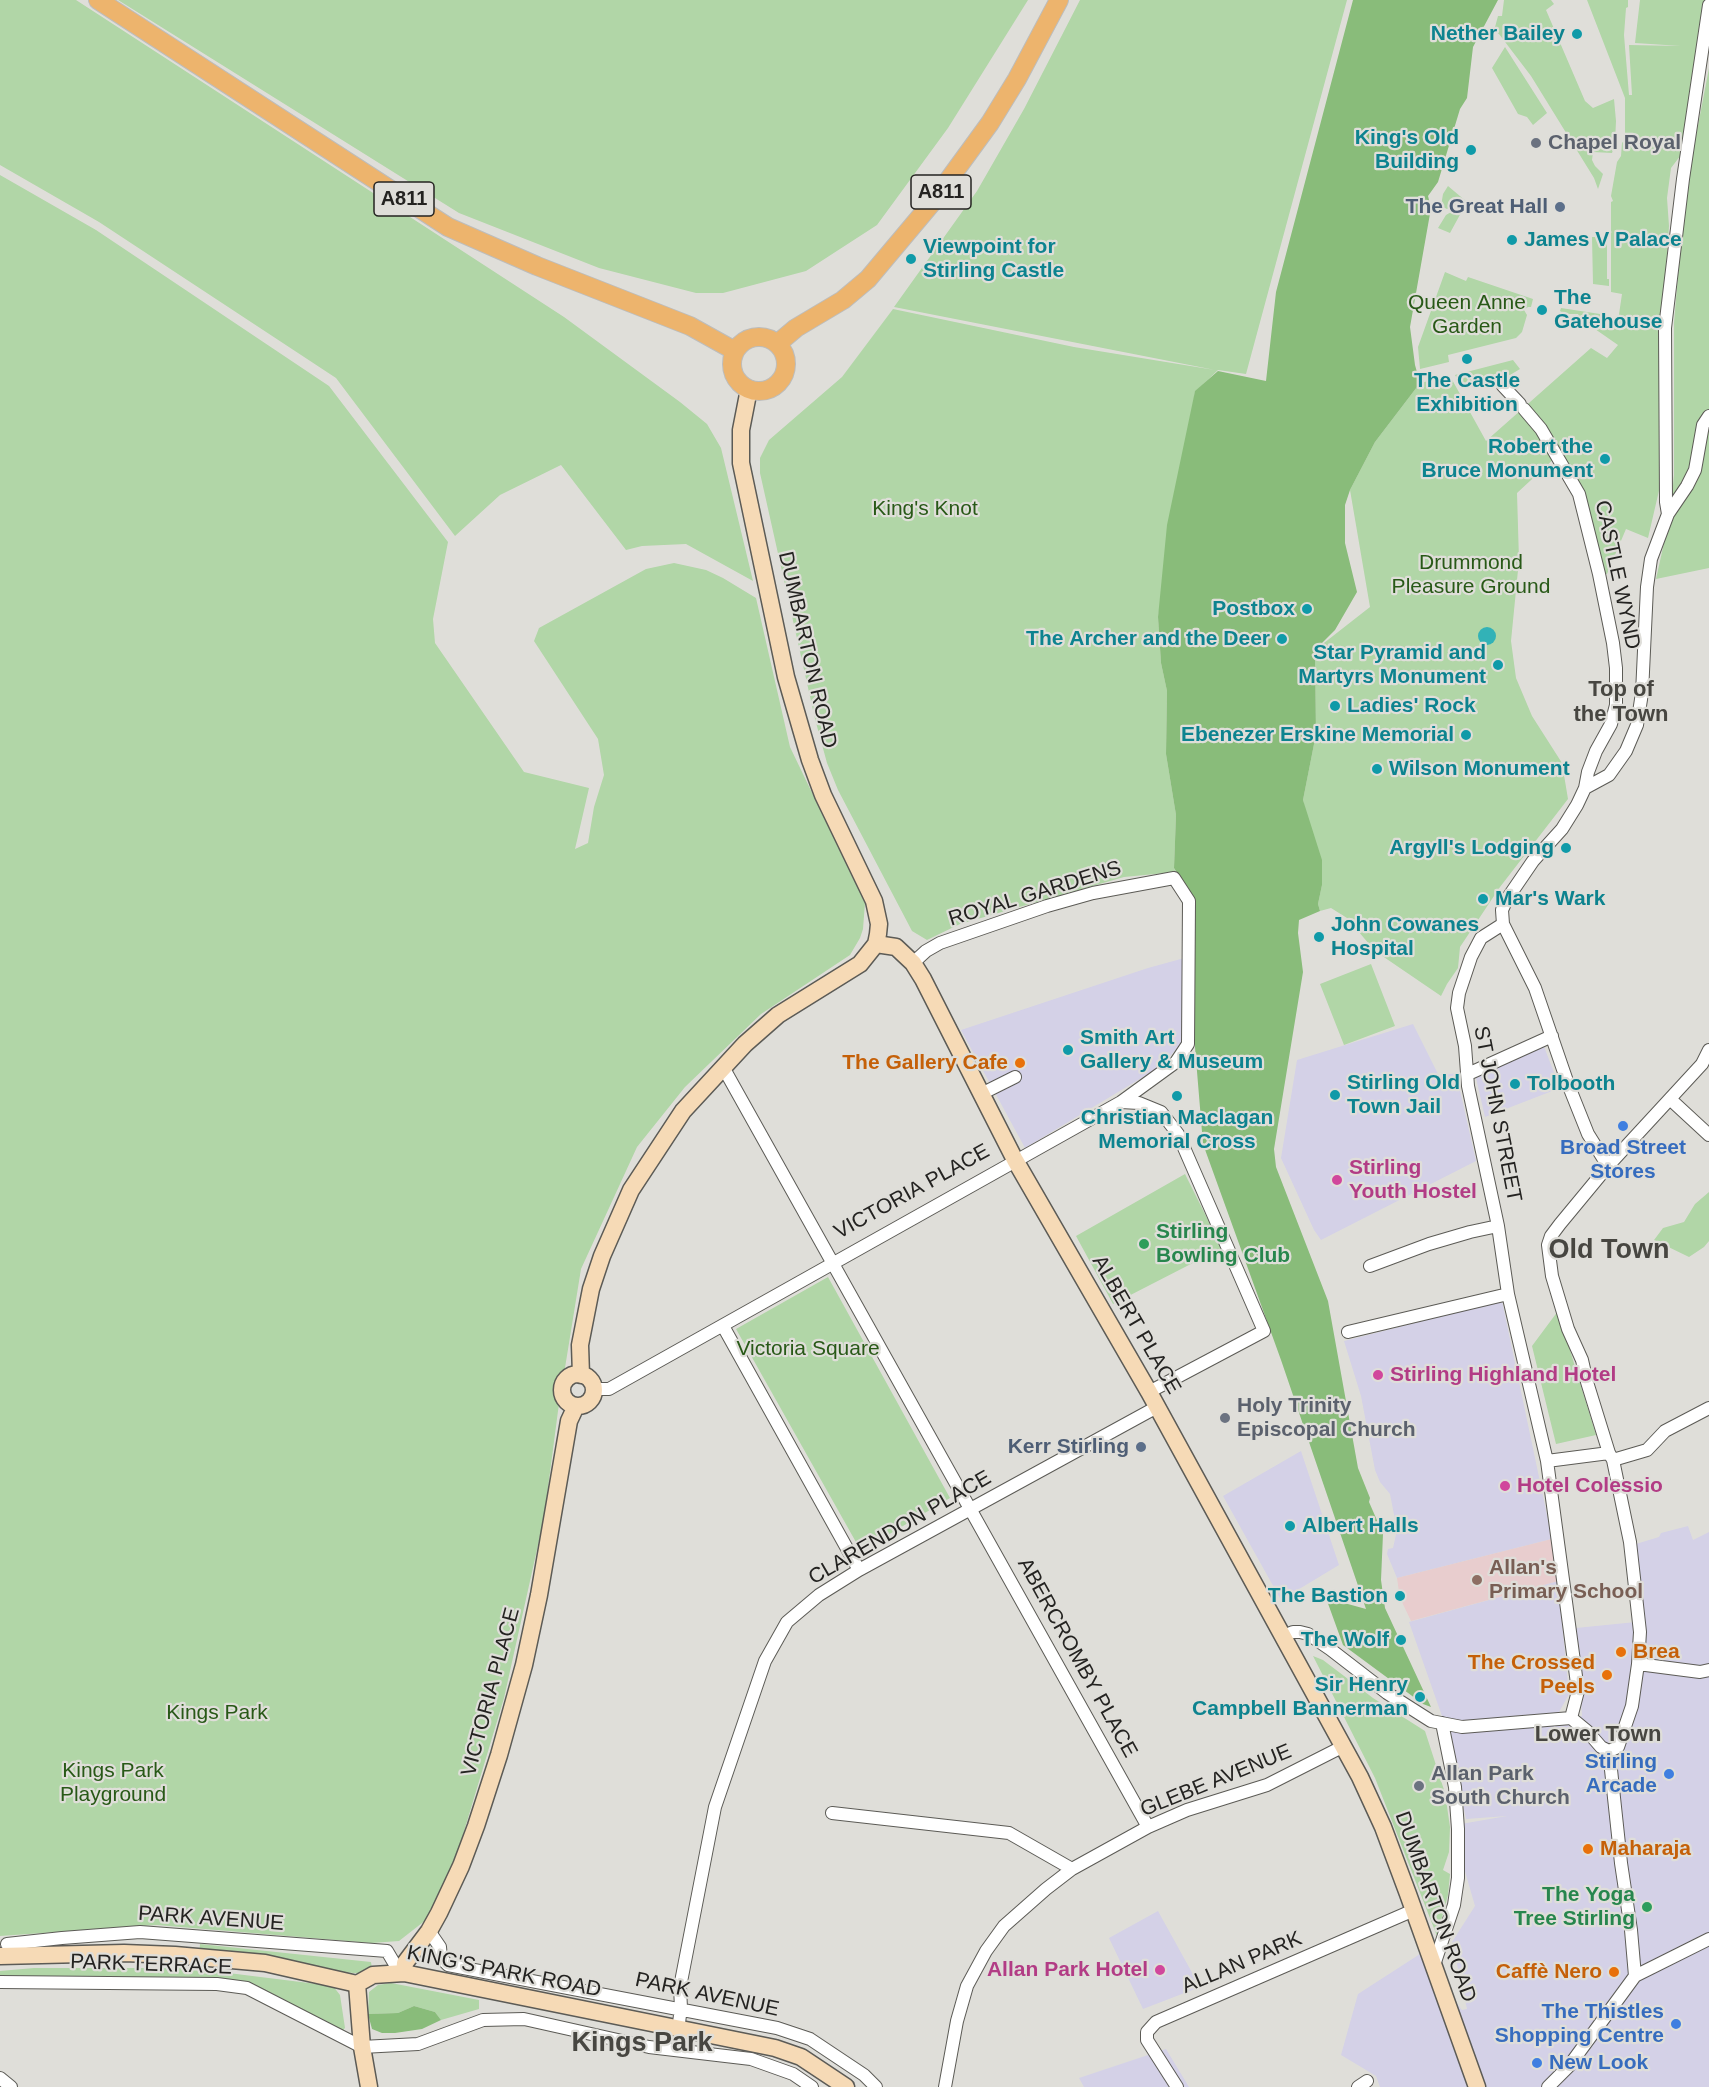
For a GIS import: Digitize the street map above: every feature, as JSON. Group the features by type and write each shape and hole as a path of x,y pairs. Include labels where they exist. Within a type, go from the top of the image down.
{"main road":[{"name":"A811","path":"98,0 448,227 537,266 690,326 735,351"},
{"name":"A811","path":"777,344 796,328 843,300 868,279 931,204 990,123 1017,79 1059,0"},
{"path":"754,338 770,340 777,344 786,360 786,370 782,379 764,391 749,390 735,378 732,369 735,351 740,345 754,338"}],"street":[{"path":"1668,514 1666,502 1665,328 1683,179 1709,5"},
{"name":"CASTLE WYND","path":"1503,386 1541,429 1565,466 1579,494 1601,584 1616,668 1616,705 1611,724 1588,772 1585,788 1562,829 1533,861 1508,899 1502,910 1503,924"},
{"name":"DUMBARTON ROAD","path":"749,390 741,430 741,463 786,677 810,760 823,795 874,901 879,924 876,944"},
{"path":"1585,788 1610,775 1626,750 1637,725 1642,693 1647,587 1651,559 1668,514 1695,470 1703,424 1709,416"},
{"name":"ROYAL GARDENS","path":"913,963 926,951 940,943 1047,906 1093,893 1174,878"},
{"name":"VICTORIA PLACE","path":"831,1263 1121,1102 1176,1062 1188,1044 1189,901 1174,878"},
{"path":"1503,924 1535,988 1588,1134 1608,1166"},
{"name":"ST JOHN STREET","path":"1503,924 1481,938 1458,993 1457,1008 1468,1086 1498,1226 1508,1294 1547,1461 1578,1692 1571,1718"},
{"path":"581,1375 580,1345 591,1289 614,1227 631,1190 683,1111 745,1044 778,1015 856,968 876,944"},
{"name":"ALBERT PLACE","path":"876,944 896,947 913,963 1015,1160 1153,1400 1344,1746"},
{"path":"1468,1074 1552,1036"},
{"path":"1609,1751 1618,1747 1632,1706 1638,1664 1640,1632 1630,1542 1611,1456 1582,1360 1566,1323 1548,1256 1548,1245 1551,1236 1608,1166 1702,1064 1709,1050"},
{"path":"723,1067 831,1263 971,1508"},
{"path":"981,1094 1015,1077"},
{"path":"1670,1099 1709,1135"},
{"name":"CLARENDON PLACE","path":"678,2030 681,2008 680,1987 715,1807 765,1661 787,1622 819,1595 859,1570 971,1508 1264,1331 1178,1134 1161,1112 1139,1103 1121,1102"},
{"name":"ST JOHN STREET","path":"1370,1266 1429,1244 1498,1226"},
{"path":"594,1389 609,1389 831,1263"},
{"path":"1348,1332 1508,1294"},
{"path":"723,1326 859,1570"},
{"path":"581,1375 590,1380 594,1389 589,1402 576,1406 567,1402 562,1388 571,1376 581,1375"},
{"name":"VICTORIA PLACE","path":"402,1973 405,1962 429,1931 461,1866 499,1755 524,1665 539,1595 569,1421 576,1406"},
{"path":"1547,1461 1611,1456 1647,1450 1665,1431 1709,1408"},
{"name":"ABERCROMBY PLACE","path":"971,1508 1148,1827"},
{"path":"1283,1636 1293,1632 1308,1634 1413,1711 1431,1721 1462,1727 1571,1718 1601,1747 1609,1751"},
{"path":"1638,1664 1700,1672 1709,1670"},
{"path":"1434,1965 1454,1905 1458,1878 1455,1787 1442,1724"},
{"name":"DUMBARTON ROAD","path":"1344,1746 1383,1827 1477,2087"},
{"name":"GLEBE AVENUE","path":"945,2087 957,2021 967,1986 986,1951 1004,1926 1072,1869 1148,1827 1196,1807 1267,1785 1344,1746"},
{"path":"1609,1751 1635,1976"},
{"path":"832,1813 1009,1833 1072,1869"},
{"name":"ALLAN PARK","path":"1177,2087 1147,2040 1147,2032 1156,2022 1414,1910"},
{"name":"PARK AVENUE","path":"429,1931 440,1947 441,1958 448,1965 777,2028 810,2039 864,2075 876,2087"},
{"name":"PARK AVENUE","path":"4,1950 62,1938 140,1932 387,1951 402,1973"},
{"path":"1548,2087 1569,2066 1635,1976 1709,1939"},
{"path":"4,1950 124,1953 265,1963 357,1984 369,2087"},
{"name":"KING'S PARK ROAD","path":"357,1984 372,1975 402,1973 775,2048 801,2057 846,2087"},
{"name":"PARK TERRACE","path":"0,1982 217,1984 247,1988 363,2047"},
{"path":"363,2047 418,2044 483,2020 524,2019 649,2047 751,2059 792,2074 813,2087"},
{"path":"0,2078 11,2087"}],"shaded area":[{"path":"1188,957 1181,1043 1163,1065 1025,1148 961,1030"},
{"path":"1413,1024 1439,1076 1456,1073 1476,1161 1321,1240 1314,1230 1281,1158 1297,1060"},
{"name":"Tolbooth","path":"1543,1044 1560,1088 1485,1117 1476,1078"},
{"path":"1502,1301 1552,1539 1397,1578 1387,1554 1388,1549 1393,1548 1397,1530 1390,1494 1380,1482 1375,1470 1361,1396 1344,1341"},
{"path":"1301,1451 1339,1565 1281,1600 1223,1496"},
{"path":"1688,1526 1693,1540 1709,1532 1709,2087 1380,2087 1376,2076 1341,2055 1358,1994 1420,1954 1462,2010 1467,2009 1452,1942 1475,1906 1464,1868 1461,1824 1507,1816 1466,1819 1449,1736 1409,1622 1558,1581 1569,1694 1553,1723 1582,1716 1576,1628 1636,1622 1626,1547 1659,1537 1661,1533"},
{"name":"Allan's Primary School","path":"1552,1539 1558,1581 1411,1621 1401,1600 1404,1595 1399,1592 1397,1578"},
{"path":"1158,1911 1200,1987 1143,2009 1109,1938"},
{"path":"1166,2049 1189,2087 1084,2087 1079,2078"}],"green space":[{"path":"0,0 76,0 564,317 680,402 707,424 721,448 753,581 686,544 642,546 626,550 561,465 500,495 455,536 336,378 99,222 0,165"},
{"path":"118,0 1028,0 948,128 877,225 806,271 723,293 696,293 599,268 459,213"},
{"name":"King's Knot","path":"1080,0 1347,0 1246,374 1218,370 1195,392 1158,617 1161,663 1167,691 1166,754 1176,815 1174,868 1176,872 1124,877 960,924 927,940 912,931 838,790 827,763 760,473 760,458 769,440 842,377 893,309 1074,347 1215,370 894,307 977,191 1024,109"},
{"path":"1353,0 1498,0 1473,47 1467,98 1460,109 1438,182 1428,196 1431,208 1410,327 1420,383 1375,442 1350,490 1345,505 1345,543 1357,592 1335,630 1315,650 1316,734 1303,800 1322,860 1322,885 1318,904 1320,911 1299,920 1298,933 1303,972 1274,1149 1276,1167 1328,1301 1358,1468 1383,1534 1381,1580 1385,1608 1431,1707 1423,1704 1343,1645 1326,1598 1366,1609 1281,1360 1203,1144 1192,1011 1192,897 1174,868 1176,815 1166,754 1167,691 1161,663 1158,617 1167,525 1195,391 1218,371 1266,381 1276,292"},
{"path":"1504,0 1551,0 1554,4 1546,10 1585,101 1593,108 1614,99 1616,121 1612,153 1593,152 1592,160 1603,174 1598,189 1594,178 1531,76 1499,34 1494,31 1498,16 1502,16"},
{"name":"Drummond Pleasure Ground","path":"1587,0 1628,0 1624,35 1629,95 1632,95 1629,45 1681,46 1635,43 1640,0 1709,0 1709,48 1699,47 1681,155 1671,168 1667,198 1669,226 1659,368 1661,482 1648,538 1626,529 1607,574 1599,574 1586,518 1557,456 1517,493 1519,560 1511,641 1516,678 1532,716 1562,763 1568,799 1500,887 1460,947 1458,968 1441,996 1375,951 1347,918 1331,908 1320,911 1318,904 1322,885 1303,800 1316,734 1315,650 1370,607 1350,490 1375,442 1420,383 1450,376 1486,441 1591,348 1607,358 1618,345 1582,320 1578,314 1565,314 1560,311 1561,308 1600,314 1600,317 1618,321 1622,294 1611,292 1611,202 1613,201 1611,196 1617,162 1621,156 1622,143 1625,139 1625,98"},
{"path":"1505,47 1547,113 1533,125 1527,117 1518,114 1492,68"},
{"path":"1709,68 1709,568 1656,579 1670,516 1674,475 1674,323 1680,251 1691,162"},
{"name":"Kings Park Playground","path":"0,175 96,230 329,386 448,542 433,619 435,643 524,772 589,788 575,849 588,843 594,807 604,775 598,739 534,641 539,628 646,569 674,563 706,570 756,598 790,747 865,903 863,929 850,955 761,1014 685,1087 637,1147 581,1269 558,1411 544,1518 504,1698 453,1868 431,1916 399,1941 371,1943 157,1925 0,1936"},
{"path":"1448,186 1467,202 1465,206 1457,204 1447,209 1441,206 1443,194"},
{"path":"1458,208 1462,211 1450,233 1438,228 1446,215"},
{"path":"1592,237 1607,237 1609,286 1593,284"},
{"name":"Queen Anne Garden","path":"1445,272 1466,281 1468,277 1533,299 1531,307 1524,310 1527,315 1522,332 1516,338 1448,355 1449,362 1420,369 1418,347"},
{"path":"1513,360 1520,369 1510,375 1462,388 1455,375"},
{"path":"1371,964 1395,1026 1344,1045 1320,984"},
{"path":"1185,1174 1222,1248 1113,1304 1076,1236"},
{"path":"1709,1192 1709,1241 1704,1247 1689,1257 1654,1240 1663,1228 1684,1222 1695,1204"},
{"name":"Victoria Square","path":"828,1277 950,1498 861,1551 736,1329"},
{"path":"1558,1311 1596,1435 1556,1444 1532,1346"},
{"path":"1313,1656 1323,1660 1373,1698 1425,1731 1445,1793 1450,1827 1449,1852 1443,1870 1450,1874 1448,1895 1437,1936 1375,1778"},
{"path":"200,1944 371,1962 373,1975 199,1957"},
{"path":"34,1968 188,1968 333,1986 340,1995 345,2028 341,2032 248,1985 0,1982 0,1971"},
{"path":"391,1983 479,2000 479,2009 441,2020 435,2012 414,2006 398,2013 368,2014 369,1992 378,1985"},
{"path":"414,2006 435,2012 441,2020 422,2029 395,2033 382,2033 372,2029 368,2014 398,2013"}],"water":[{"path":"1487,627 1493,630 1496,636 1493,642 1487,645 1481,642 1478,636 1481,630"}],"place":[{"name":"Nether Bailey","path":"1577,34"},
{"name":"Chapel Royal","path":"1536,143"},
{"name":"King's Old Building","path":"1471,150"},
{"name":"The Great Hall","path":"1560,207"},
{"name":"James V Palace","path":"1512,240"},
{"name":"Viewpoint for Stirling Castle","path":"911,259"},
{"name":"The Gatehouse","path":"1542,310"},
{"name":"The Castle Exhibition","path":"1467,359"},
{"name":"Robert the Bruce Monument","path":"1605,459"},
{"name":"Postbox","path":"1307,609"},
{"name":"The Archer and the Deer","path":"1282,639"},
{"name":"Star Pyramid and Martyrs Monument","path":"1498,665"},
{"name":"Ladies' Rock","path":"1335,706"},
{"name":"Ebenezer Erskine Memorial","path":"1466,735"},
{"name":"Wilson Monument","path":"1377,769"},
{"name":"Argyll's Lodging","path":"1566,848"},
{"name":"Mar's Wark","path":"1483,899"},
{"name":"John Cowanes Hospital","path":"1319,937"},
{"name":"Smith Art Gallery & Museum","path":"1068,1050"},
{"name":"The Gallery Cafe","path":"1020,1063"},
{"name":"Tolbooth","path":"1515,1084"},
{"name":"Stirling Old Town Jail","path":"1335,1095"},
{"name":"Christian Maclagan Memorial Cross","path":"1177,1096"},
{"name":"Broad Street Stores","path":"1623,1126"},
{"name":"Stirling Youth Hostel","path":"1337,1180"},
{"name":"Stirling Bowling Club","path":"1144,1244"},
{"name":"Stirling Highland Hotel","path":"1378,1375"},
{"name":"Holy Trinity Episcopal Church","path":"1225,1418"},
{"name":"Kerr Stirling","path":"1141,1447"},
{"name":"Hotel Colessio","path":"1505,1486"},
{"name":"Albert Halls","path":"1290,1526"},
{"name":"Allan's Primary School","path":"1477,1580"},
{"name":"The Bastion","path":"1400,1596"},
{"name":"The Wolf","path":"1401,1640"},
{"name":"Brea","path":"1621,1652"},
{"name":"The Crossed Peels","path":"1607,1675"},
{"name":"Sir Henry Campbell Bannerman","path":"1420,1697"},
{"name":"Stirling Arcade","path":"1669,1774"},
{"name":"Allan Park South Church","path":"1419,1786"},
{"name":"Maharaja","path":"1588,1849"},
{"name":"The Yoga Tree Stirling","path":"1647,1907"},
{"name":"Allan Park Hotel","path":"1160,1970"},
{"name":"Caffè Nero","path":"1614,1972"},
{"name":"The Thistles Shopping Centre","path":"1676,2024"},
{"name":"New Look","path":"1537,2063"}],"district":[{"name":"Top of the Town","path":"1621,702"},
{"name":"Old Town","path":"1609,1251"},
{"name":"Lower Town","path":"1598,1735"},
{"name":"Kings Park","path":"642,2044"}]}
